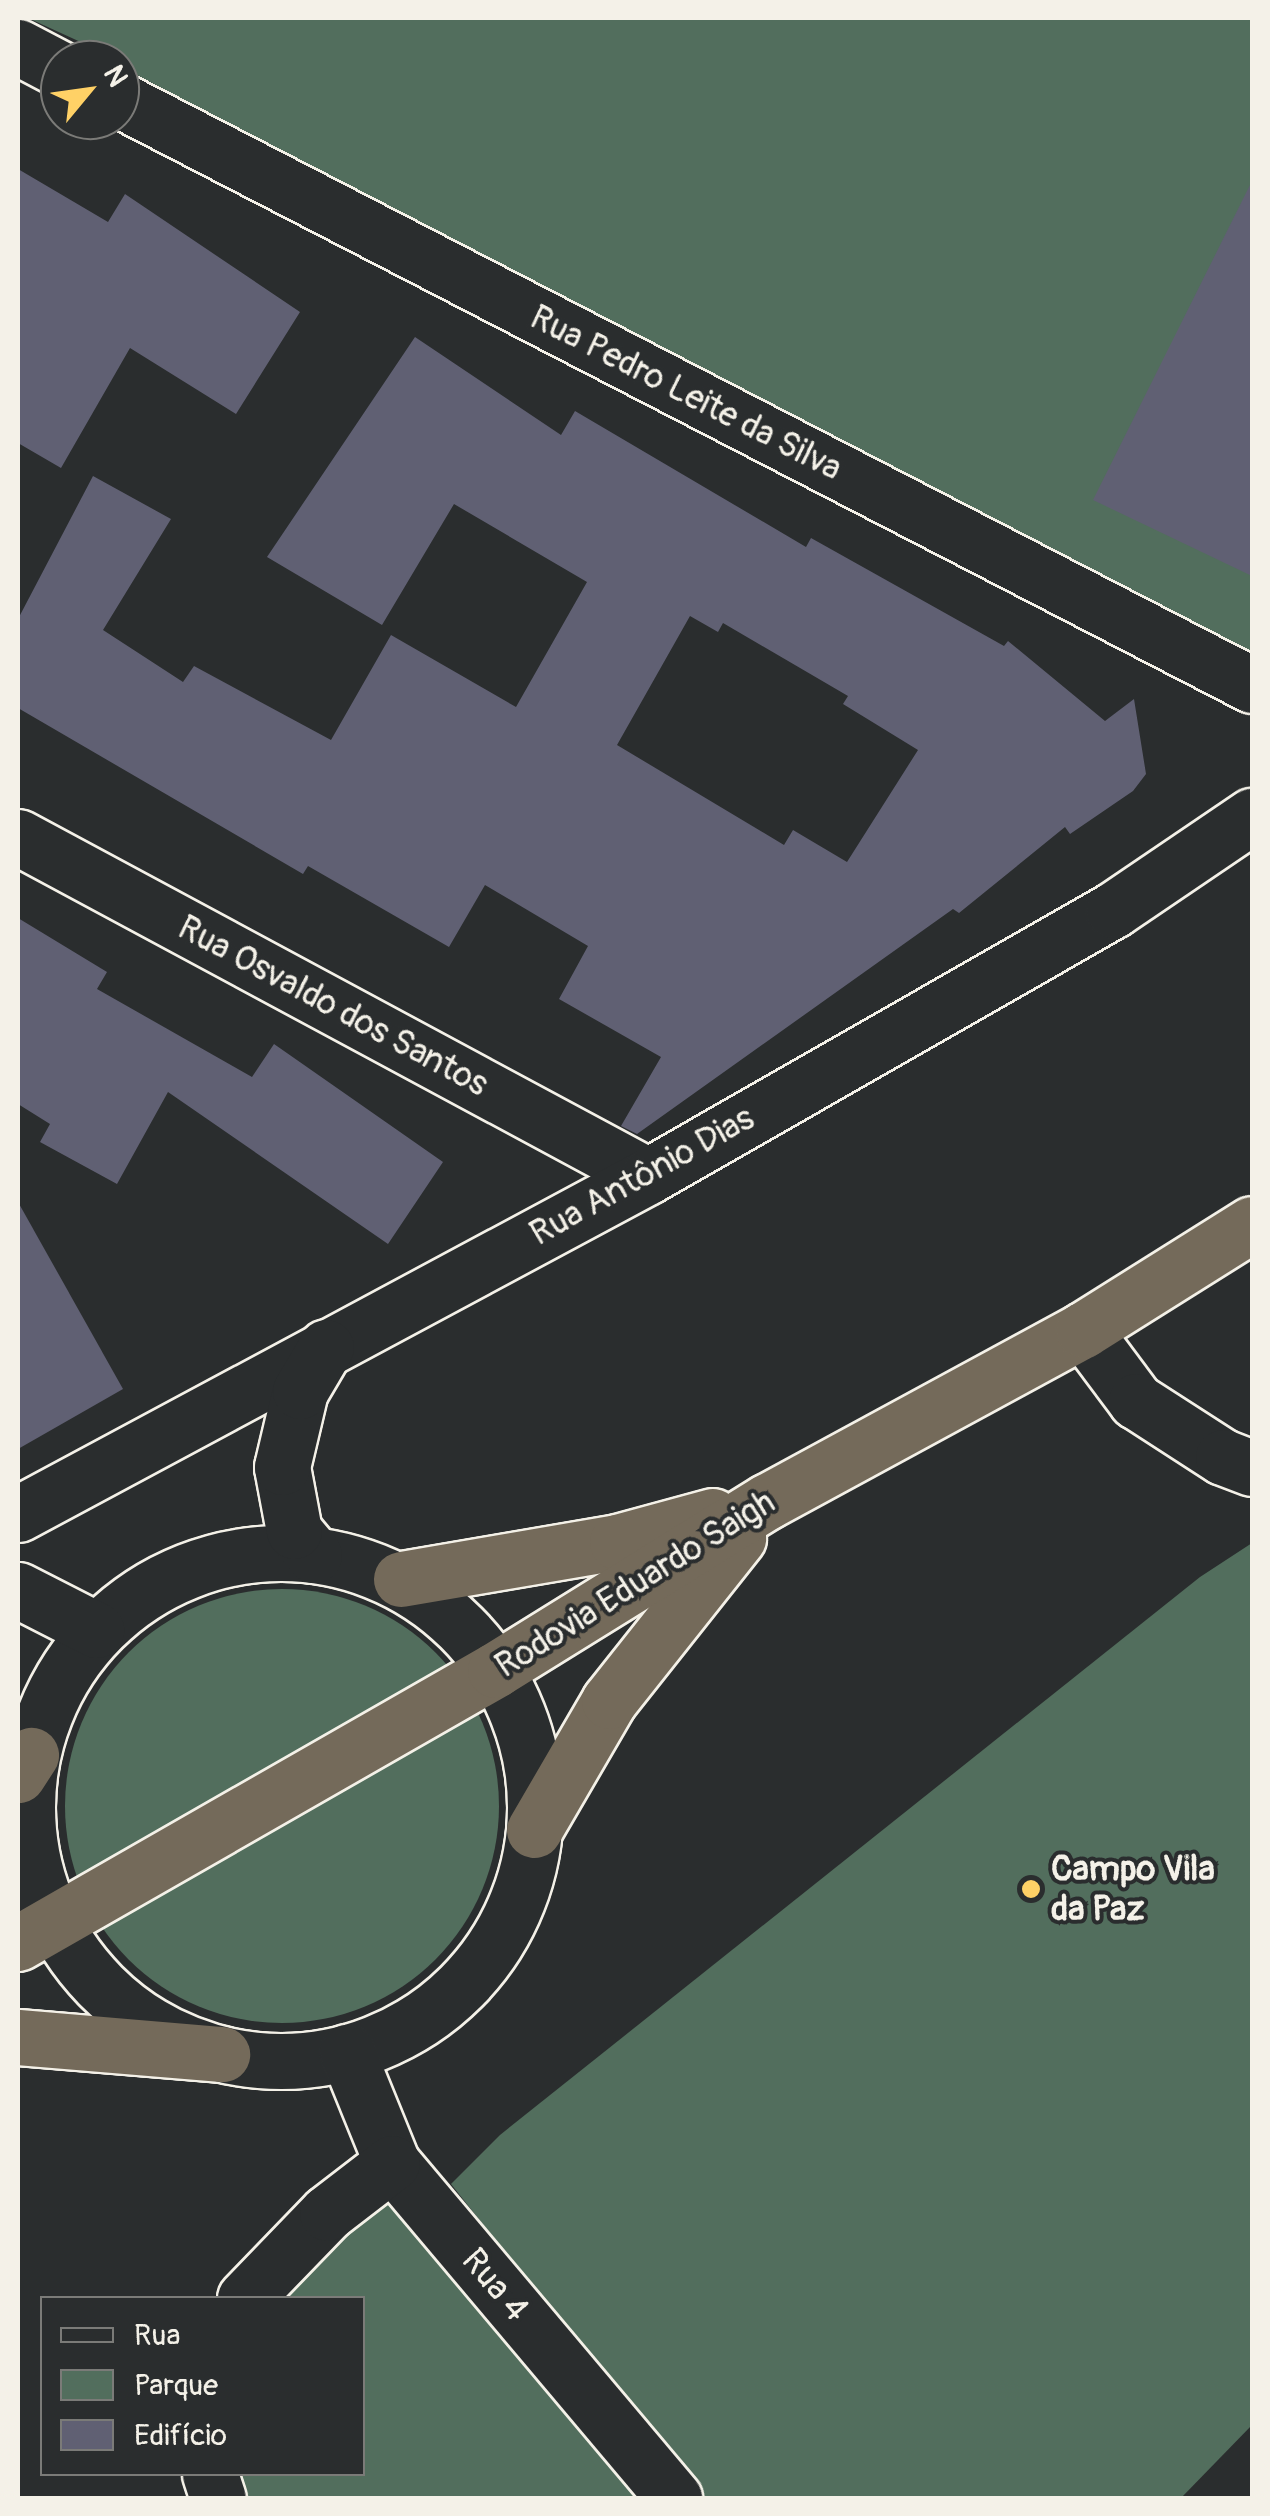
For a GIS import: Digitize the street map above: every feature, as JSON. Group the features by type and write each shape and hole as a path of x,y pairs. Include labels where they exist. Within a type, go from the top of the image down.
{"highway":[{"name":"Rodovia Eduardo Saigh","path":"36,1933 495,1670 768,1500 1083,1330 1252,1224"},
{"path":"402,1579 617,1542 768,1500"},
{"path":"534,1830 609,1701 768,1500"},
{"path":"18,2037 222,2054"}],"street":[{"name":"Rua Pedro Leite da Silva","path":"140,110 1252,686"},
{"name":"Rua Antônio Dias","path":"18,1514 648,1176 1113,910 1252,816"},
{"name":"Rua Osvaldo dos Santos","path":"18,837 648,1176"},
{"path":"1083,1330 1136,1401 1223,1457 1252,1468"},
{"path":"314,1555 294,1530 282,1467 300,1390 326,1347"},
{"path":"245,1554 314,1555 402,1579 448,1614 495,1670 530,1755 534,1830 515,1905 475,1971 418,2022 347,2052 306,2061 222,2054 149,2024 36,1933 24,1765 54,1688 96,1630 138,1593 190,1568 245,1554"},
{"path":"18,1590 96,1630"},
{"name":"Rua 4","path":"347,2052 392,2163 674,2498"},
{"path":"247,2296 327,2213 392,2163"}],"green space":[{"path":"28,18 1252,18 1252,665 140,77 140,40 76,40"},
{"name":"Campo Vila da Paz","path":"1252,1543 1252,2425 1181,2498 700,2498 451,2184 500,2135 1200,1577"},
{"path":"282,1589 324,1593 365,1605 420,1638 450,1668 483,1723 495,1764 499,1806 495,1848 483,1889 450,1944 420,1974 365,2007 324,2019 282,2023 240,2019 199,2007 144,1974 114,1944 81,1889 69,1848 65,1806 69,1764 81,1723 114,1668 144,1638 199,1605 240,1593"},
{"path":"395,2194 649,2498 238,2498 231,2476 365,2476 365,2296 276,2296"}],"building":[{"path":"18,169 108,222 125,194 300,312 236,414 130,348 61,468 18,443"},
{"path":"1252,181 1252,576 1093,500"},
{"path":"415,337 561,435 575,411 806,547 811,538 1004,646 1008,641 1105,721 1134,699 1146,774 1133,791 1070,834 1065,827 959,913 953,909 637,1134 621,1126 661,1057 559,999 588,946 485,885 449,947 308,866 303,874 18,708 18,619 93,476 171,519 103,630 183,682 194,666 331,740 391,635 516,707 587,582 454,504 382,625 267,557","holes":["690,616 718,632 723,623 848,696 843,704 918,750 847,862 793,830 784,845 617,745"]},
{"path":"18,918 107,972 97,989 252,1077 274,1044 443,1162 388,1244 168,1092 117,1184 40,1142 50,1124 18,1104"},
{"path":"18,1202 123,1389 18,1449"}],"place":[{"name":"Campo Vila da Paz","path":"1031,1889"}]}
